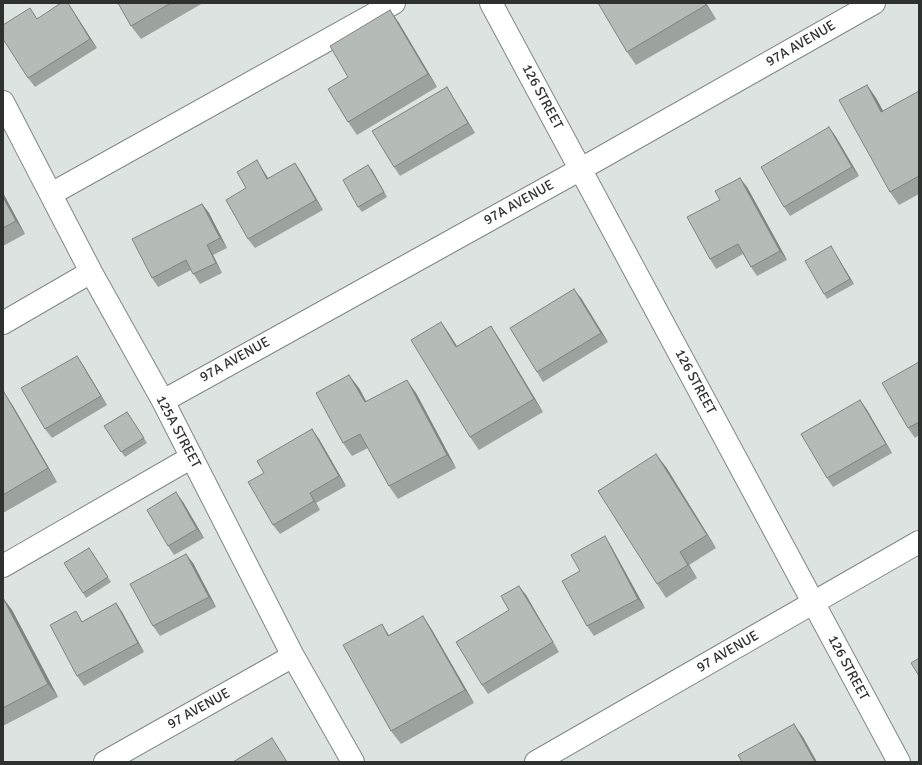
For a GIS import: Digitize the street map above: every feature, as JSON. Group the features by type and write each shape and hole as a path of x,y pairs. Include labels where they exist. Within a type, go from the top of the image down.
{"street":[{"path":"51,194 394,3"},
{"name":"126 STREET","path":"491,3 899,762"},
{"name":"97A AVENUE","path":"163,401 581,169 874,3"},
{"name":"125A STREET","path":"3,102 91,272 163,401 293,656 353,762"},
{"path":"3,323 91,272"},
{"path":"3,566 192,457"},
{"name":"97 AVENUE","path":"536,762 919,542"},
{"name":"97 AVENUE","path":"105,762 293,656"}],"building":[{"path":"61,3 68,3 90,39 28,78 3,39 3,25 30,8 37,19"},
{"path":"118,3 171,3 131,26"},
{"path":"598,3 705,3 706,5 627,52"},
{"path":"390,10 428,74 348,122 328,89 348,77 330,46"},
{"path":"867,85 881,112 919,91 919,176 890,192 839,100"},
{"path":"447,87 468,123 394,167 372,131"},
{"path":"829,127 852,167 784,207 761,167"},
{"path":"257,160 267,179 295,163 316,200 248,239 226,200 246,188 237,172"},
{"path":"368,165 384,192 358,207 343,180"},
{"path":"740,178 780,251 751,267 738,244 710,259 687,217 720,200 715,191"},
{"path":"3,197 16,221 3,228"},
{"path":"202,204 220,238 207,245 216,263 193,274 186,260 152,278 132,239"},
{"path":"831,246 850,279 824,294 805,261"},
{"path":"574,289 601,333 537,372 510,328"},
{"path":"441,322 456,347 491,326 534,399 470,437 411,340"},
{"path":"77,356 101,396 45,429 21,388"},
{"path":"919,362 919,422 908,428 882,383"},
{"path":"349,375 365,402 407,380 447,455 389,486 360,434 343,443 316,393"},
{"path":"4,392 48,468 3,495 3,393"},
{"path":"860,400 886,444 827,478 801,434"},
{"path":"127,412 144,438 121,452 104,426"},
{"path":"312,429 339,476 310,493 314,501 273,525 248,482 264,473 257,461"},
{"path":"656,454 707,535 680,552 688,565 657,584 598,491"},
{"path":"176,492 197,529 168,546 147,510"},
{"path":"605,536 638,599 587,626 562,581 580,571 571,555"},
{"path":"89,548 108,577 83,593 64,563"},
{"path":"186,554 209,597 153,626 130,584"},
{"path":"519,586 553,642 482,685 456,642 509,610 501,596"},
{"path":"3,598 48,684 3,708"},
{"path":"116,603 138,643 77,676 50,625 76,611 82,622"},
{"path":"423,616 465,690 391,731 343,645 382,624 388,636"},
{"path":"919,658 919,676 911,663"},
{"path":"794,724 815,762 742,762 738,755"},
{"path":"272,738 287,762 233,762"}]}
